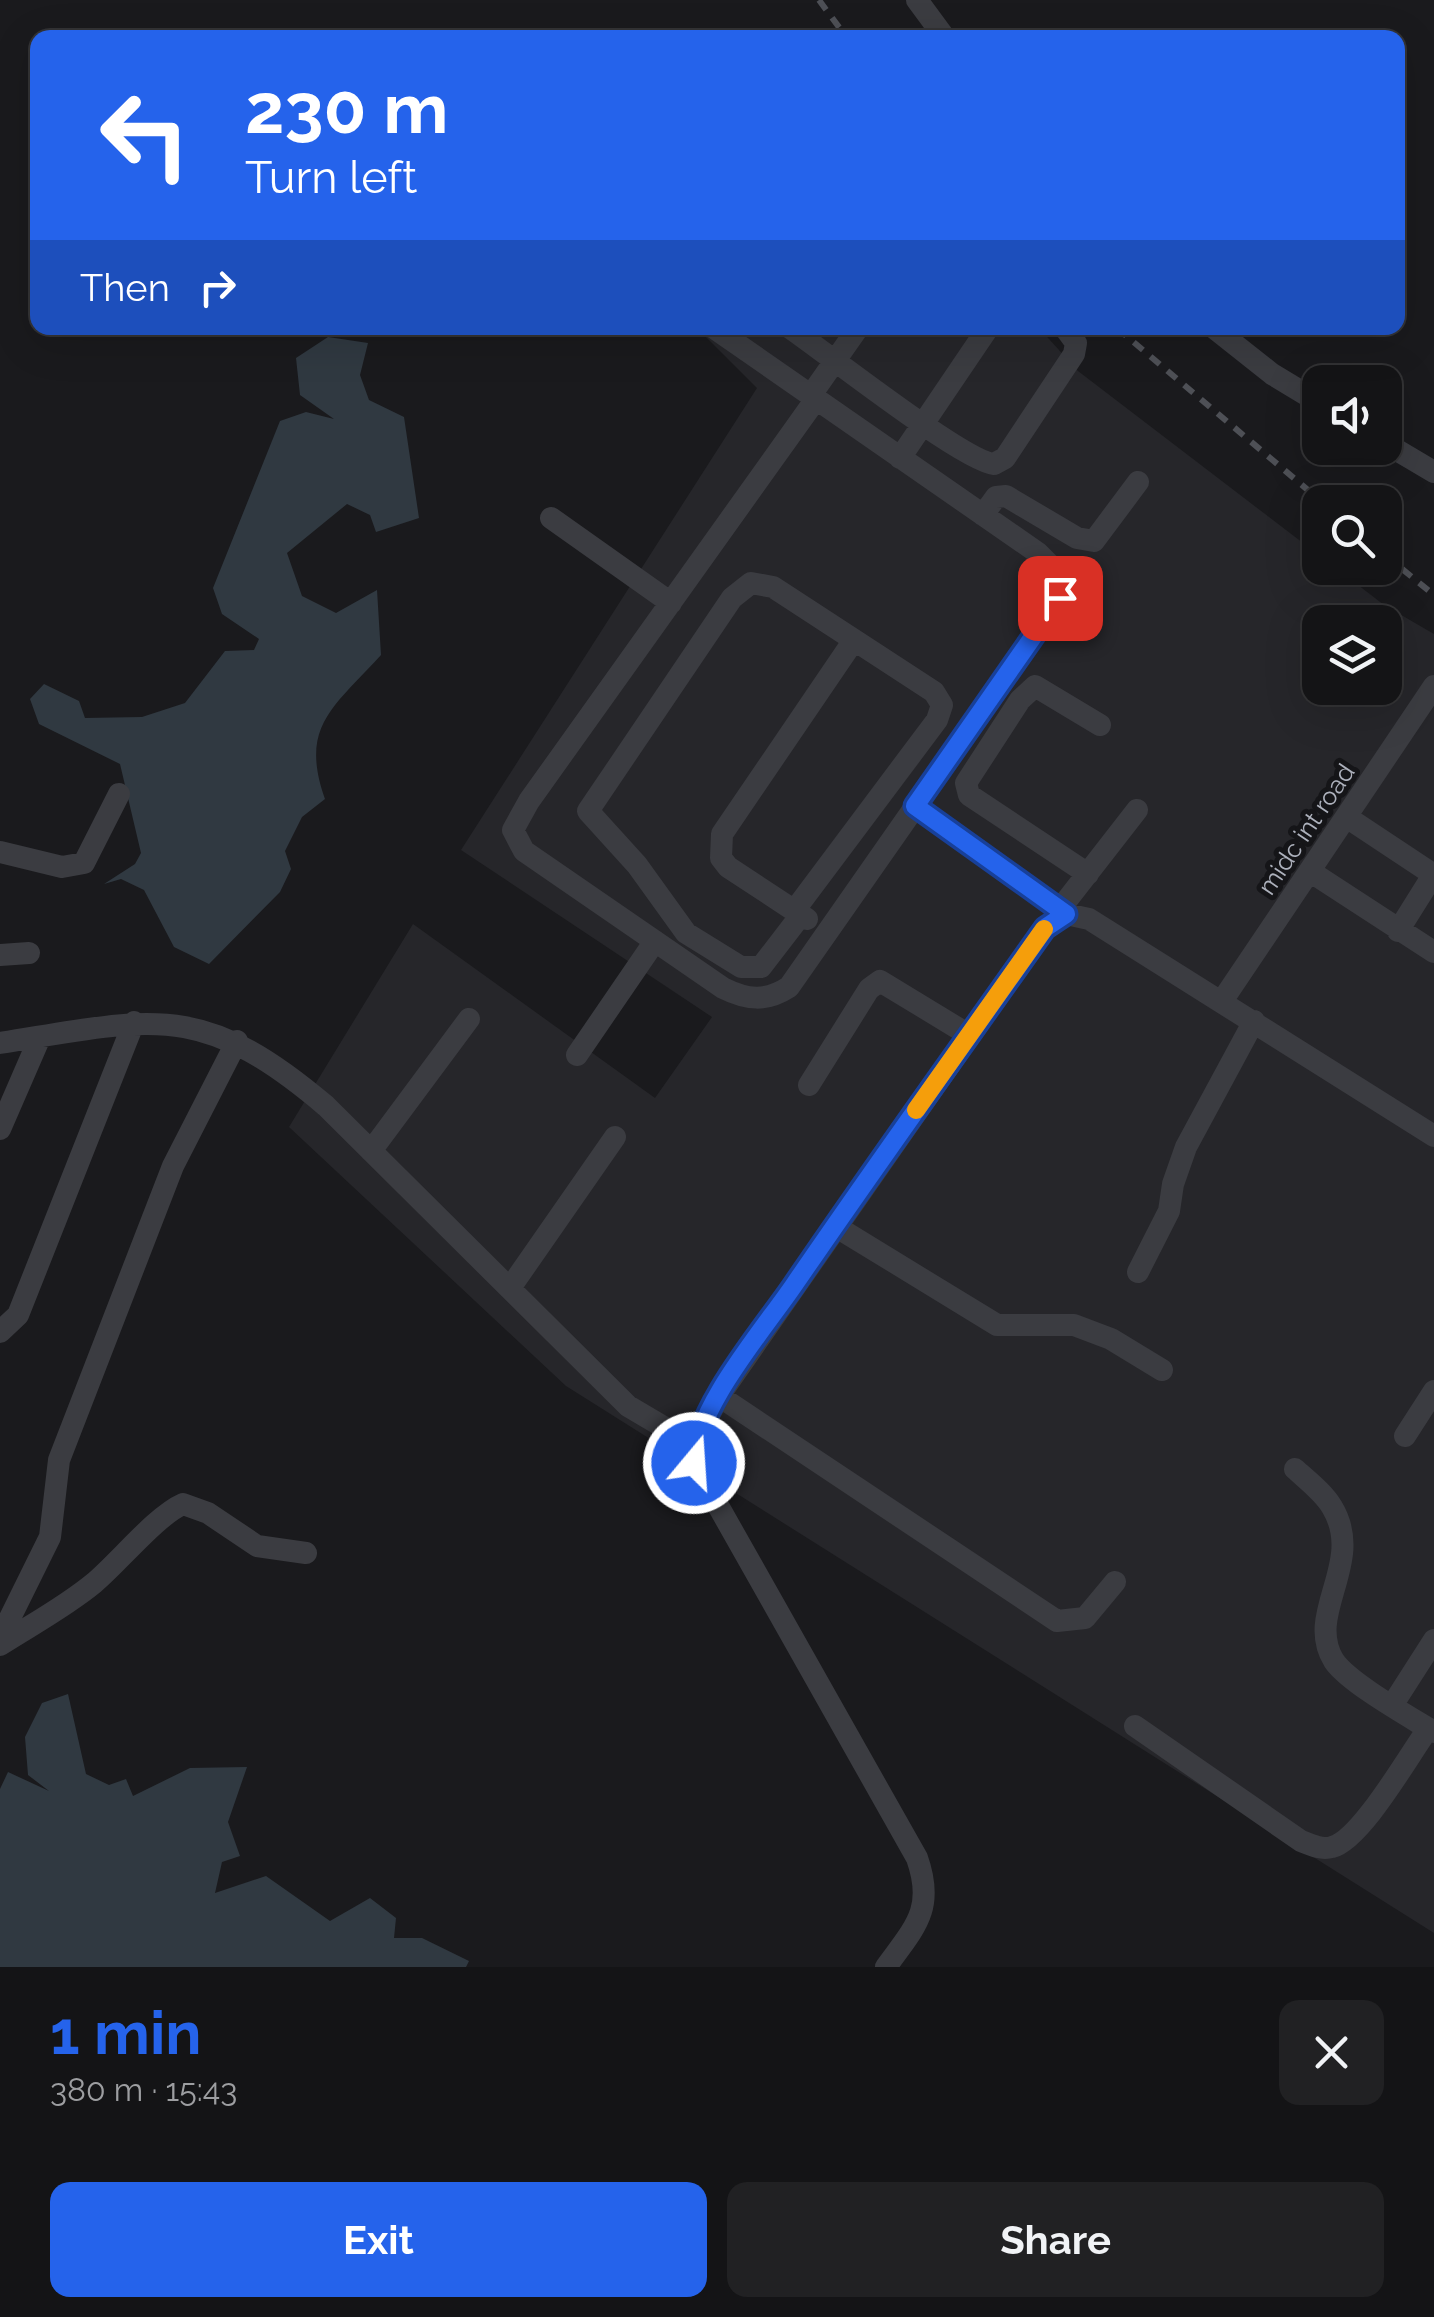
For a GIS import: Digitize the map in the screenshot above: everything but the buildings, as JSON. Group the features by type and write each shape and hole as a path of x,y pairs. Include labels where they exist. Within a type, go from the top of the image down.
{"street":[{"path":"917,0 939,30"},
{"path":"724,335 814,398 900,458 983,515 1056,570 1062,588 1060,598 788,986 776,995 755,999 723,988 524,850 513,830 528,801 814,398 853,335"},
{"path":"800,335 924,424 982,461 1000,463 1074,354 1076,343 1070,335"},
{"path":"900,458 983,335"},
{"path":"1223,335 1302,392"},
{"path":"1402,453 1434,472"},
{"path":"983,515 996,498 1006,496 1077,538 1094,541 1138,482"},
{"path":"551,518 671,602"},
{"path":"762,583 772,587 854,640 934,692 942,708 761,967 741,966 678,926 637,865 590,816 588,805 740,588 762,583"},
{"path":"826,932 728,866 721,858 722,834 854,640"},
{"path":"1088,874 969,795 966,783 1020,700 1035,686 1100,725"},
{"name":"midc int road","path":"1222,1001 1427,710 1434,686"},
{"path":"0,852 62,867 84,863 119,794"},
{"path":"915,806 1063,912 1089,919 1434,1136"},
{"path":"886,1967 921,1918 927,1886 917,1858 705,1486 694,1463 694,1446 719,1396 835,1226 1045,928 1063,912 1138,810"},
{"path":"1348,818 1434,875 1398,932"},
{"path":"1311,872 1434,952"},
{"path":"578,1056 655,941"},
{"path":"0,955 29,953"},
{"path":"809,1084 869,989 880,981 969,1035"},
{"path":"372,1151 468,1020"},
{"path":"0,1332 18,1315 134,1022"},
{"path":"0,1043 134,1022 180,1024 237,1041 278,1065 372,1151 628,1406 694,1446"},
{"path":"1138,1272 1169,1210 1173,1184 1186,1148 1254,1022"},
{"path":"0,1130 40,1037"},
{"path":"0,1642 50,1538 59,1460 173,1166 237,1041"},
{"path":"510,1288 614,1137"},
{"path":"835,1226 996,1325 1074,1326 1111,1339 1162,1370"},
{"path":"1405,1436 1434,1391"},
{"path":"719,1396 1058,1621 1085,1618 1115,1582"},
{"path":"1135,1726 1301,1841 1320,1848 1336,1847 1353,1834 1431,1730 1337,1666 1326,1646 1326,1618 1346,1544 1332,1506 1295,1469"},
{"path":"0,1642 88,1588 134,1548 158,1520 183,1504 208,1513 257,1546 306,1553"},
{"path":"1393,1704 1434,1640"}],"shaded area":[{"path":"704,335 1045,335 1078,371 1302,542 1302,585 1358,585 1384,605 1302,605 1302,705 1402,705 1402,615 1434,634 1434,1933 566,1386 289,1127 413,924 655,1098 712,1017 461,850 757,388"},
{"path":"328,337 368,343 360,375 369,400 404,417 419,518 376,532 370,515 347,504 287,553 302,596 336,613 377,590 381,655 336,704 319,735 316,753 325,799 302,817 285,851 291,869 280,892 209,964 174,947 144,890 121,879 104,884 135,864 141,853 120,764 39,724 30,699 44,684 79,701 85,718 142,717 185,703 225,651 254,650 259,639 222,614 213,588 280,421 306,412 334,419 300,395 296,358"},
{"path":"68,1694 86,1774 109,1785 126,1779 133,1796 190,1768 247,1767 228,1822 240,1856 222,1862 215,1893 266,1876 330,1921 370,1898 396,1918 394,1938 422,1938 469,1961 466,1967 0,1967 0,1789 8,1772 49,1791 28,1775 25,1737 42,1703"}],"railway":[{"path":"819,0 841,30"},
{"path":"1125,335 1302,485"},
{"path":"1402,569 1434,595"}],"slow traffic":[{"path":"916,1110 1044,929"}],"route":[{"path":"694,1463 694,1446 719,1396 1045,928 1066,914 915,806 1060,598"}]}
